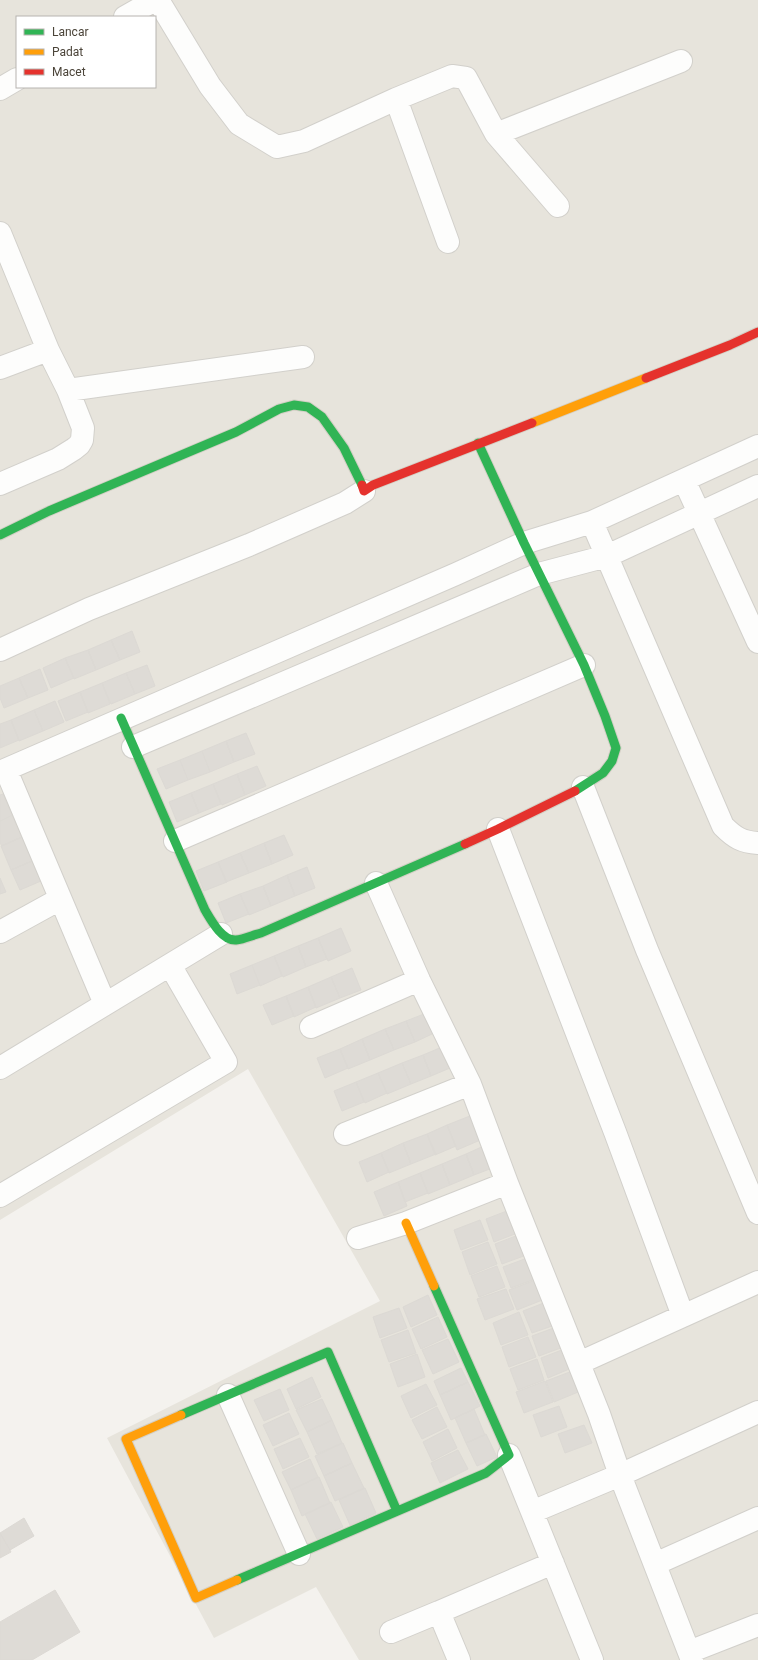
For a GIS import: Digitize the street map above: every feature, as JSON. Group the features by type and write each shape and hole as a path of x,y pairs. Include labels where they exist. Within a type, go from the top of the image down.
{"street":[{"path":"127,16 155,0"},
{"path":"158,0 210,86 239,124 277,147 304,141 396,99 452,76 466,78 496,134 558,206"},
{"path":"496,134 681,61"},
{"path":"0,89 16,81"},
{"path":"396,99 448,242"},
{"path":"0,233 48,350 68,390 83,433 79,445 58,459 0,484"},
{"path":"0,650 89,609 249,545 345,503 373,485 478,442 730,345 758,332"},
{"path":"0,368 48,350"},
{"path":"68,390 303,357"},
{"path":"0,535 49,511 236,432 279,409 294,405 308,407 322,417 344,448 364,491"},
{"path":"121,718 205,910 221,934 228,939 235,940 261,933 498,829 583,787 603,773 612,761 616,748 606,716 584,665 524,543 478,442"},
{"path":"105,1004 60,898 3,771 121,718 456,574 524,543 592,522 758,446"},
{"path":"684,480 758,642"},
{"path":"133,747 539,574 607,556 758,486"},
{"path":"592,522 723,826 734,837 748,842 758,843"},
{"path":"175,841 584,665"},
{"path":"583,787 648,950 758,1213"},
{"path":"498,829 612,1124 683,1316"},
{"path":"376,883 418,980 470,1084 507,1183 599,1414 620,1475 690,1656 758,1625"},
{"path":"0,932 60,898"},
{"path":"0,1068 221,934"},
{"path":"0,1196 226,1062 170,965"},
{"path":"311,1027 418,980"},
{"path":"345,1134 470,1084"},
{"path":"358,1238 406,1223 507,1183"},
{"path":"406,1223 509,1455 592,1660"},
{"path":"579,1363 758,1282"},
{"path":"397,1511 328,1352 126,1439 196,1598 486,1473 509,1455"},
{"path":"228,1395 299,1554"},
{"path":"532,1512 620,1475 758,1412"},
{"path":"655,1564 758,1518"},
{"path":"391,1632 553,1563"},
{"path":"439,1612 459,1660"}],"shaded area":[{"path":"0,0 758,0 758,1660 359,1660 316,1587 214,1638 107,1438 380,1301 248,1069 0,1220"}],"building":[{"path":"132,631 140,652 120,660 111,640"},
{"path":"111,640 120,660 96,670 88,650"},
{"path":"88,650 96,670 74,679 65,658"},
{"path":"65,658 74,678 51,688 43,668"},
{"path":"147,665 155,686 135,694 126,673"},
{"path":"40,669 48,690 28,698 19,678"},
{"path":"126,673 135,694 111,704 102,683"},
{"path":"19,678 28,698 4,708 0,698 0,686"},
{"path":"102,683 110,704 88,713 80,692"},
{"path":"80,692 88,712 66,721 58,701"},
{"path":"55,701 64,722 43,731 34,710"},
{"path":"34,710 43,731 19,741 11,720"},
{"path":"11,720 19,740 0,748 0,724"},
{"path":"246,733 255,754 234,762 226,741"},
{"path":"226,741 234,762 210,772 202,751"},
{"path":"202,751 210,772 188,780 180,760"},
{"path":"180,760 188,780 166,789 157,769"},
{"path":"257,766 266,786 245,795 237,774"},
{"path":"237,774 245,795 222,805 213,784"},
{"path":"213,784 221,804 199,813 191,793"},
{"path":"191,793 199,813 177,822 169,802"},
{"path":"3,794 12,815 0,821 0,795"},
{"path":"12,815 22,837 2,846 0,843 0,821"},
{"path":"284,835 293,855 272,864 264,843"},
{"path":"22,837 32,861 11,870 1,846"},
{"path":"264,843 272,864 249,873 240,853"},
{"path":"240,853 249,873 226,882 218,862"},
{"path":"32,861 41,881 20,890 11,870"},
{"path":"218,862 227,882 204,891 196,871"},
{"path":"307,867 315,888 295,896 287,875"},
{"path":"287,875 295,896 271,906 263,886"},
{"path":"0,878 6,892 0,894"},
{"path":"263,886 271,906 249,915 240,894"},
{"path":"240,894 249,914 226,923 218,903"},
{"path":"341,928 351,951 328,961 318,938"},
{"path":"318,938 327,959 306,967 298,946"},
{"path":"298,946 306,967 283,977 274,956"},
{"path":"274,956 282,976 260,986 252,965"},
{"path":"252,965 260,985 237,994 230,974"},
{"path":"352,968 361,990 340,998 331,977"},
{"path":"331,977 340,998 316,1008 308,987"},
{"path":"308,987 316,1007 294,1017 286,996"},
{"path":"286,996 294,1016 272,1025 263,1005"},
{"path":"424,1014 432,1034 415,1042 406,1021"},
{"path":"406,1021 415,1042 394,1050 385,1029"},
{"path":"385,1029 394,1050 370,1060 362,1039"},
{"path":"362,1039 370,1060 348,1069 340,1049"},
{"path":"442,1047 450,1068 431,1076 423,1055"},
{"path":"340,1049 348,1068 325,1078 317,1058"},
{"path":"423,1055 431,1076 411,1084 402,1063"},
{"path":"402,1063 411,1084 387,1094 378,1073"},
{"path":"378,1073 387,1093 365,1103 356,1082"},
{"path":"356,1082 364,1102 342,1111 334,1091"},
{"path":"475,1114 485,1138 457,1150 447,1125"},
{"path":"447,1125 456,1146 435,1155 427,1134"},
{"path":"427,1134 436,1154 411,1164 403,1143"},
{"path":"403,1143 411,1164 389,1173 381,1153"},
{"path":"486,1145 495,1167 474,1175 466,1154"},
{"path":"381,1153 389,1172 367,1182 359,1162"},
{"path":"466,1154 474,1175 450,1185 442,1164"},
{"path":"442,1164 450,1185 428,1194 420,1173"},
{"path":"420,1173 428,1193 405,1202 398,1182"},
{"path":"398,1182 407,1206 384,1216 374,1192"},
{"path":"512,1209 520,1232 494,1242 486,1219"},
{"path":"480,1220 488,1240 461,1250 454,1230"},
{"path":"521,1234 529,1254 502,1264 495,1244"},
{"path":"488,1242 497,1264 470,1275 462,1252"},
{"path":"530,1257 538,1278 511,1288 503,1267"},
{"path":"497,1266 505,1287 479,1297 471,1276"},
{"path":"538,1279 545,1299 517,1310 509,1290"},
{"path":"506,1289 514,1309 485,1320 477,1299"},
{"path":"428,1295 437,1315 411,1327 403,1307"},
{"path":"549,1301 558,1324 532,1333 523,1311"},
{"path":"399,1308 407,1328 380,1338 373,1317"},
{"path":"519,1312 528,1335 501,1345 493,1323"},
{"path":"438,1317 447,1337 421,1349 412,1329"},
{"path":"559,1326 566,1346 539,1356 532,1336"},
{"path":"408,1330 416,1353 389,1362 381,1340"},
{"path":"528,1337 536,1357 509,1367 502,1347"},
{"path":"448,1339 459,1362 433,1374 422,1350"},
{"path":"567,1348 574,1367 548,1378 541,1358"},
{"path":"417,1354 425,1377 398,1387 390,1364"},
{"path":"537,1359 544,1380 518,1390 510,1369"},
{"path":"461,1368 468,1382 440,1395 434,1381"},
{"path":"575,1370 583,1390 554,1402 546,1381"},
{"path":"312,1377 321,1397 296,1409 287,1389"},
{"path":"545,1381 553,1402 524,1413 516,1392"},
{"path":"468,1382 480,1406 451,1420 440,1395"},
{"path":"426,1384 437,1405 411,1418 401,1396"},
{"path":"280,1389 289,1410 264,1421 254,1400"},
{"path":"322,1399 332,1420 307,1432 296,1410"},
{"path":"559,1406 567,1427 541,1437 533,1415"},
{"path":"437,1407 447,1427 422,1439 412,1420"},
{"path":"474,1409 485,1435 466,1443 455,1418"},
{"path":"289,1413 299,1434 273,1446 263,1425"},
{"path":"332,1420 342,1443 317,1454 307,1432"},
{"path":"584,1425 592,1443 565,1453 558,1434"},
{"path":"448,1429 457,1448 432,1461 423,1442"},
{"path":"486,1434 497,1457 477,1466 466,1443"},
{"path":"300,1438 309,1457 283,1469 274,1449"},
{"path":"343,1443 352,1463 324,1476 315,1456"},
{"path":"458,1450 468,1469 440,1483 431,1463"},
{"path":"310,1459 318,1477 291,1490 282,1472"},
{"path":"352,1463 364,1488 335,1501 324,1476"},
{"path":"319,1477 330,1503 302,1516 291,1490"},
{"path":"365,1488 376,1513 350,1525 339,1500"},
{"path":"331,1502 343,1527 317,1539 305,1514"},
{"path":"24,1518 34,1536 10,1550 0,1533"},
{"path":"0,1533 11,1552 0,1558"},
{"path":"55,1590 80,1632 32,1660 0,1660 0,1622"}],"traffic: fast":[{"path":"0,535 49,511 236,432 279,409 294,405 308,407 322,417 344,448 362,485"},
{"path":"478,443 524,543 584,665 605,716 616,748 612,761 603,773 575,791"},
{"path":"121,718 205,910 222,934 231,939 236,940 261,933 465,844"},
{"path":"237,1580 486,1473 509,1455 434,1286"},
{"path":"181,1415 328,1352 397,1511"}],"traffic: slow":[{"path":"532,423 646,378"},
{"path":"406,1223 434,1286"},
{"path":"181,1415 126,1439 196,1598 237,1580"}],"traffic: jam":[{"path":"646,378 730,345 758,332"},
{"path":"362,485 364,491 373,485 532,423"},
{"path":"465,844 575,791"}]}
